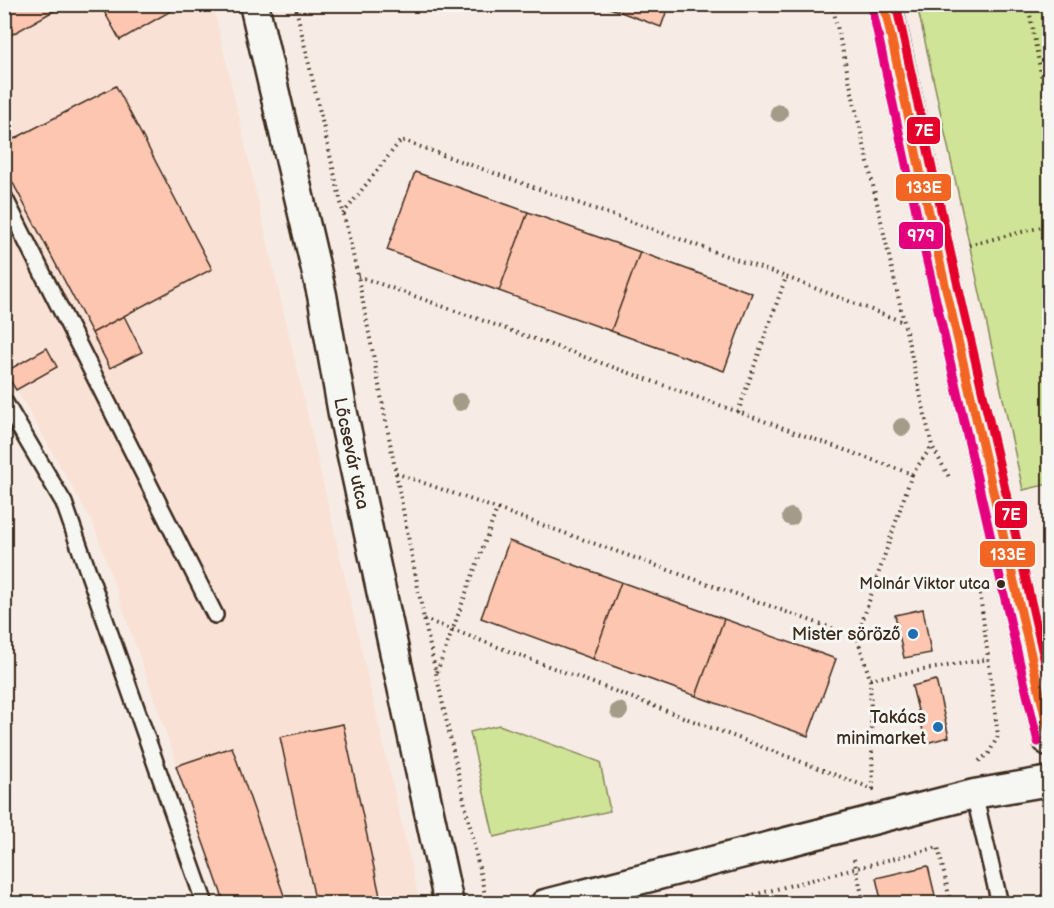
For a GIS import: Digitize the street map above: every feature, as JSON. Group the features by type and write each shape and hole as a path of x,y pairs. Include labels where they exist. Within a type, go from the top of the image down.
{"main road":[{"path":"884,4 938,254 1050,739"}],"street":[{"name":"Lőcsevár utca","path":"254,4 322,295 343,414 449,903"},
{"path":"545,903 974,794 1050,781"}],"lane":[{"path":"4,197 215,615"},
{"path":"4,401 64,503 205,903"},
{"path":"974,794 1000,903"}],"path":[{"path":"295,4 358,276 423,619 487,903"},
{"path":"832,4 932,446 950,479"},
{"path":"1028,4 1050,122"},
{"path":"343,213 401,140 786,277 904,322"},
{"path":"962,246 1050,225"},
{"path":"358,276 912,474"},
{"path":"738,412 786,277"},
{"path":"423,619 873,789 870,679 857,637 912,474 932,446"},
{"path":"395,473 857,637"},
{"path":"436,674 497,509"},
{"path":"980,589 994,711"},
{"path":"870,679 988,659"},
{"path":"719,903 938,847 951,903"},
{"path":"854,858 864,903"}],"shaded area":[{"path":"4,5 213,5 420,903 225,903 93,523 5,370"}],"green space":[{"path":"917,5 1049,5 1049,484 1023,490"},
{"path":"499,725 600,762 610,811 494,837 470,732"}],"building":[{"path":"9,4 66,4 4,39 4,7"},
{"path":"100,4 174,4 176,8 120,40"},
{"path":"599,4 669,4 661,27"},
{"path":"116,86 212,269 92,333 4,166 4,144"},
{"path":"415,172 528,212 499,291 387,250"},
{"path":"528,212 640,252 611,331 499,291"},
{"path":"640,252 752,293 724,371 611,331"},
{"path":"124,316 142,352 110,368 92,333"},
{"path":"47,348 57,367 16,390 5,372"},
{"path":"509,541 621,582 593,659 481,618"},
{"path":"621,582 724,619 696,696 593,659"},
{"name":"Mister söröző","path":"923,609 931,653 904,658 895,615"},
{"path":"724,619 836,659 808,736 696,696"},
{"path":"936,680 949,737 926,743 912,686"},
{"path":"343,724 380,896 347,904 316,904 280,737"},
{"path":"232,747 287,904 225,904 176,766"},
{"path":"928,866 937,904 882,904 876,878"}],"transit line":[{"name":"133E","path":"884,4 938,254 1050,737"},
{"name":"7E","path":"896,4 950,251 1050,684"},
{"name":"979","path":"872,7 926,257 1038,742"}],"place":[{"name":"Molnár Viktor utca","path":"1001,584"},
{"name":"Mister söröző","path":"913,634"},
{"name":"Takács minimarket","path":"938,727"}]}
